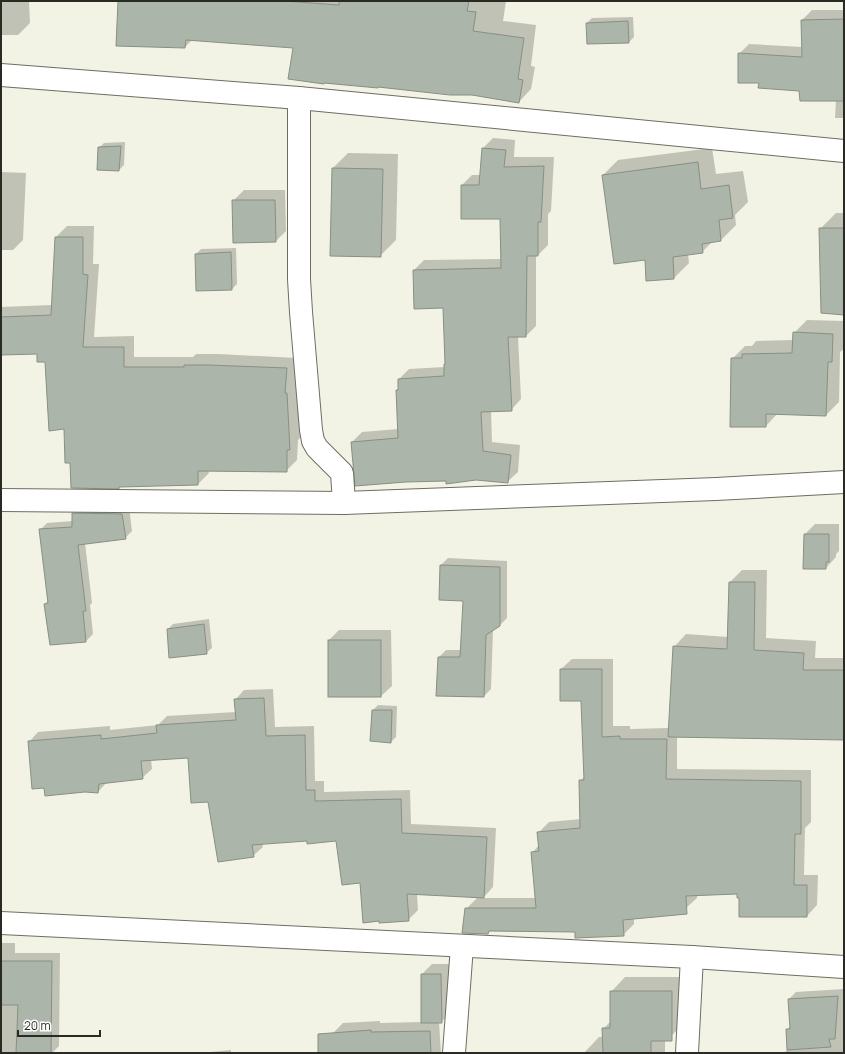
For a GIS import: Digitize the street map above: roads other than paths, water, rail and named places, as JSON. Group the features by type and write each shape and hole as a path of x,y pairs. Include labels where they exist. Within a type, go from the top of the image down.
{"street":[{"path":"1,75 299,98 844,151"},
{"path":"299,98 299,279 311,430 313,441 317,448 342,473 344,503"},
{"path":"1,500 344,503 716,489 844,482"},
{"path":"1,923 692,957 844,967"},
{"path":"454,1053 462,946"},
{"path":"687,1053 692,957"}]}
